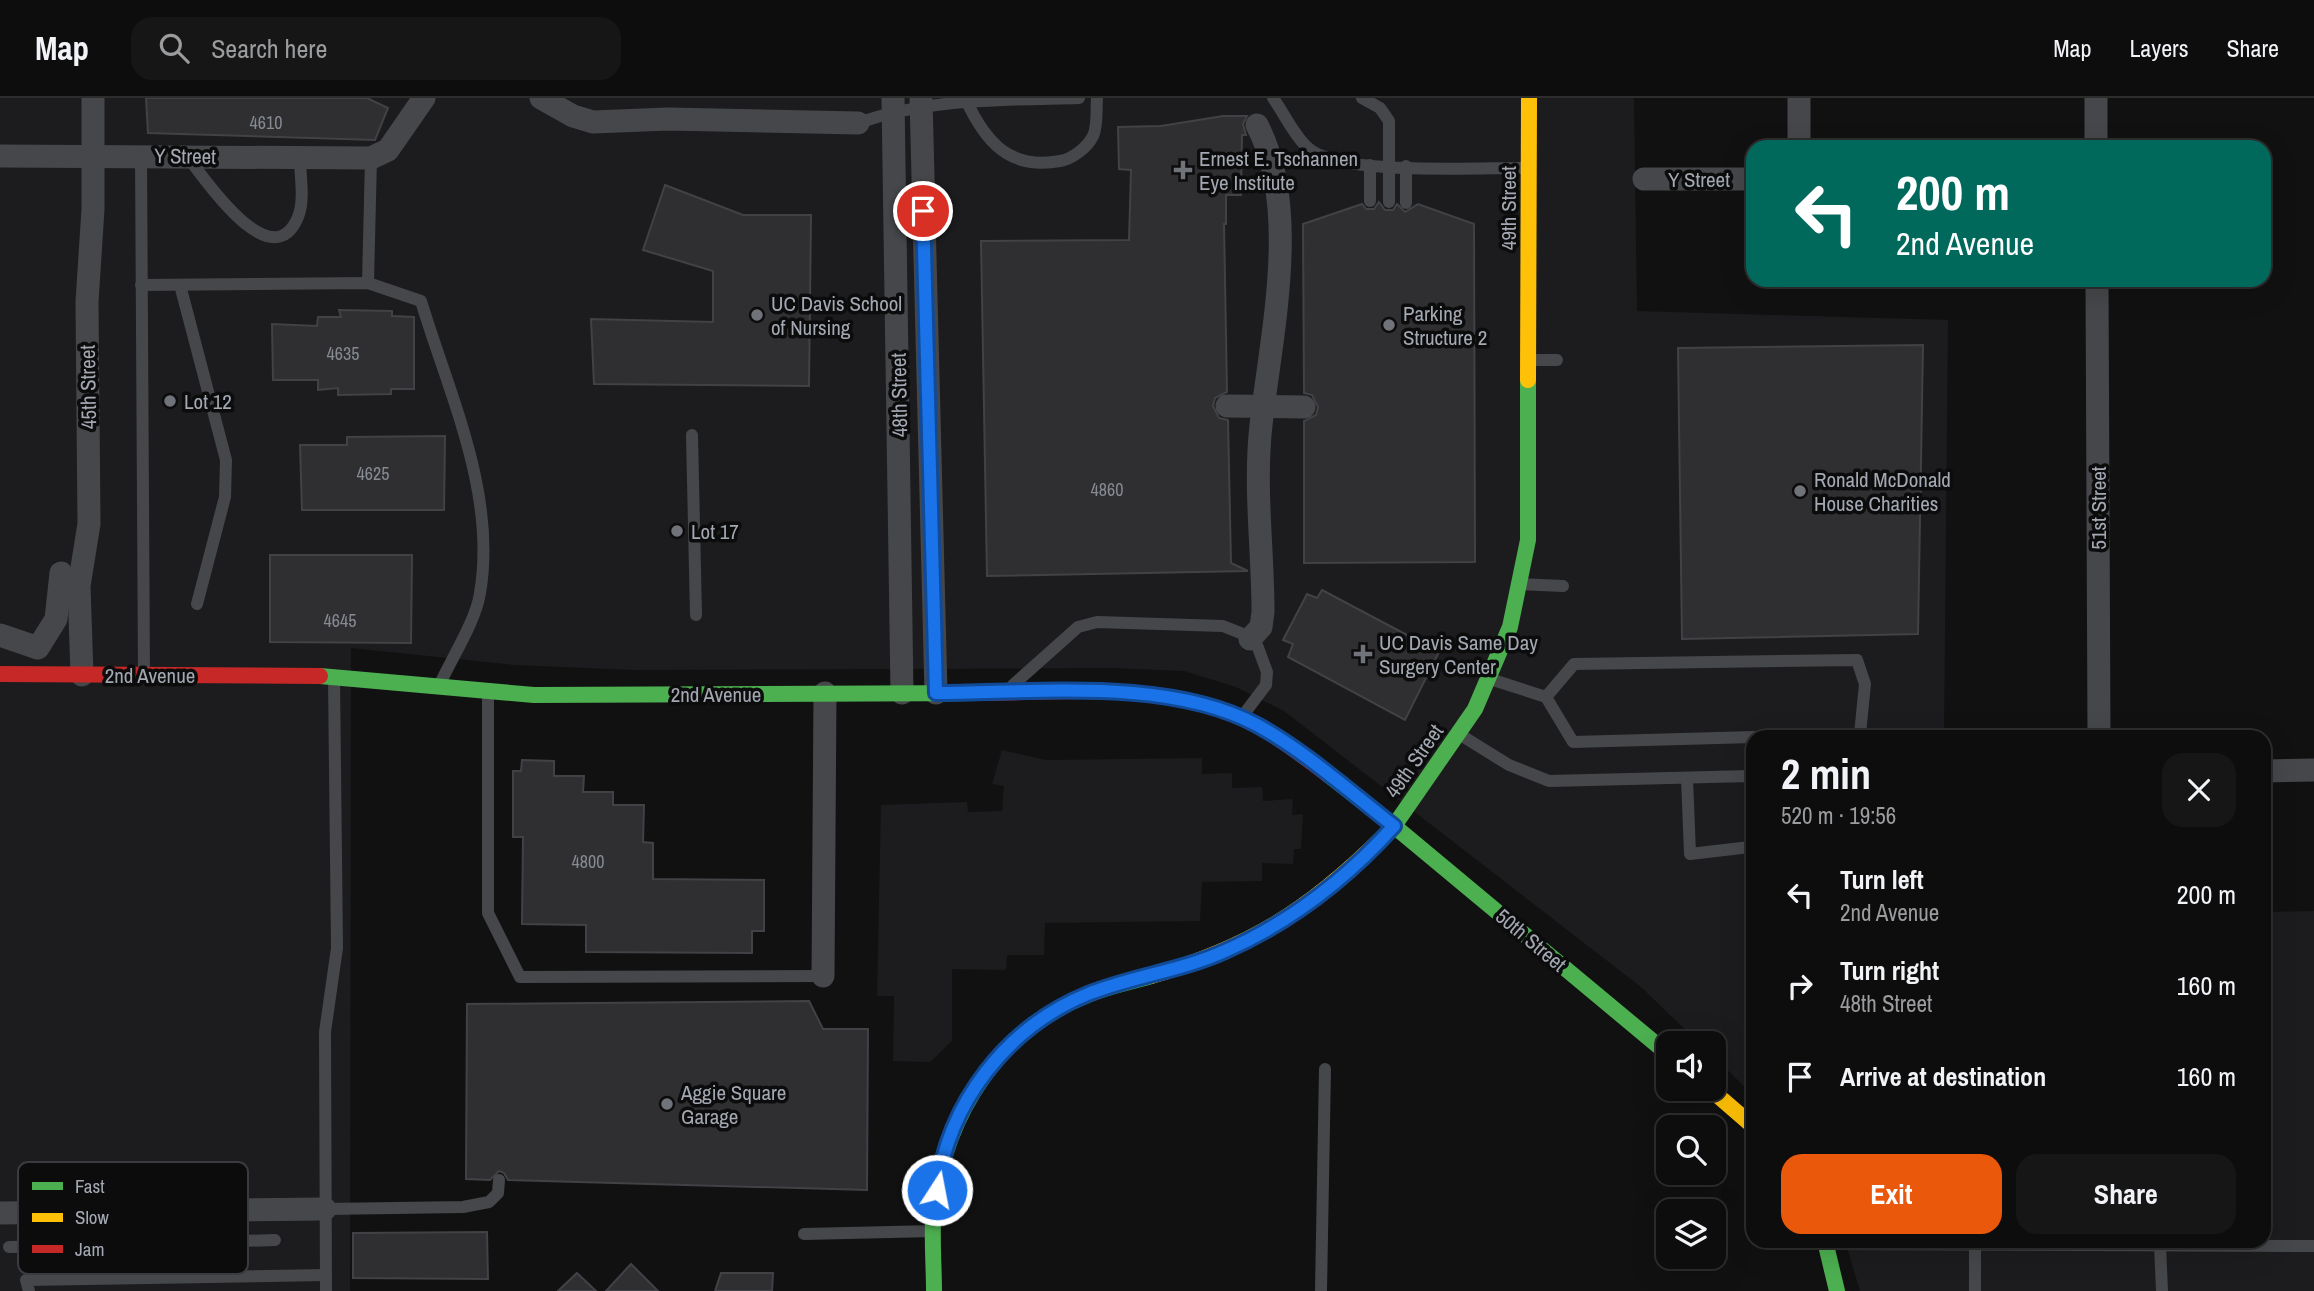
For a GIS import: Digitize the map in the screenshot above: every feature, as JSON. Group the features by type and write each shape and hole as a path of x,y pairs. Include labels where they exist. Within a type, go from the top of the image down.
{"street":[{"name":"45th Street","path":"82,675 79,586 89,524 87,302 93,98"},
{"path":"371,158 388,150 424,98"},
{"path":"541,98 573,116 593,122 668,119 858,123"},
{"name":"49th Street","path":"934,1291 934,1231 939,1173 948,1140 968,1097 1010,1044 1040,1020 1089,994 1194,964 1263,933 1338,881 1394,826 1459,734 1489,679 1510,627 1528,540 1529,98"},
{"path":"1799,98 1799,140"},
{"path":"2096,98 2096,140"},
{"name":"48th Street","path":"921,101 936,693"},
{"name":"48th Street","path":"893,103 902,693"},
{"path":"1250,639 1261,626 1263,612 1258,513 1265,407 1277,312 1279,212 1272,166 1254,117"},
{"name":"Y Street","path":"0,156 371,158"},
{"name":"Y Street","path":"1644,179 1746,179"},
{"name":"51st Street","path":"2097,287 2099,730"},
{"path":"1227,406 1304,407"},
{"path":"0,635 38,648 56,620 61,573"},
{"name":"2nd Avenue","path":"0,674 334,677 534,695 1141,692 1180,698 1241,718 1290,746 1394,826"},
{"path":"823,976 825,693"},
{"path":"2271,771 2314,770"},
{"name":"50th Street","path":"1394,826 1656,1044"},
{"path":"1724,1101 1746,1120"},
{"path":"248,1210 326,1209"},
{"path":"0,1213 18,1213"},
{"path":"1826,1248 1837,1291"}],"lane":[{"path":"858,123 893,103 1079,98"},
{"path":"966,100 979,129 1006,155 1037,165 1072,159 1093,135 1097,98"},
{"path":"1273,98 1307,148 1330,160 1389,166 1529,168"},
{"path":"1362,98 1380,108 1389,121 1389,202"},
{"path":"141,155 144,675"},
{"path":"187,156 239,221 262,234 276,236 287,230 297,219 301,203 300,158"},
{"path":"368,283 371,158"},
{"path":"1370,165 1370,201"},
{"path":"1406,166 1406,203"},
{"path":"141,285 368,283 421,301 469,453 484,523 480,594 438,686"},
{"path":"180,285 226,460 225,497 197,604"},
{"path":"1530,360 1557,360"},
{"path":"692,435 696,615"},
{"path":"1521,584 1563,586"},
{"path":"1005,693 1078,627 1097,622 1223,626 1250,639 1264,659 1266,685 1241,718"},
{"path":"1546,697 1574,664 1857,660 1865,684 1860,730"},
{"path":"326,1291 325,1032 337,948 334,677"},
{"path":"1489,679 1546,697 1573,742 1746,737"},
{"path":"488,692 488,913 520,977 823,976"},
{"path":"1459,734 1509,765 1549,781 1746,776"},
{"path":"1687,778 1690,854 1746,847"},
{"path":"1321,1291 1325,1069"},
{"path":"326,1209 464,1207 489,1202 498,1193 499,1180"},
{"path":"804,1234 934,1231"},
{"path":"248,1241 275,1240"},
{"path":"2271,1246 2314,1246"},
{"path":"9,1247 18,1247"},
{"path":"1975,1248 1975,1291"},
{"path":"2160,1248 2162,1291"},
{"path":"29,1291 26,1280 326,1275"}],"shaded area":[{"path":"0,98 1634,98 1637,311 1948,320 1944,730 1746,730 1746,1088 1726,1069 1726,1031 1687,1031 1641,987 1284,711 1236,687 1184,671 1111,668 634,670 514,665 351,648 350,1291 0,1291"},
{"path":"1002,750 1046,760 1202,758 1202,774 1232,773 1232,788 1262,787 1263,801 1293,799 1292,815 1303,814 1301,849 1294,849 1293,864 1262,863 1262,881 1202,882 1200,921 1045,923 1044,955 1007,955 1006,970 952,969 952,1041 930,1062 893,1061 894,996 877,996 881,805 967,802 968,812 1002,811 1004,786 992,784"},
{"path":"2314,911 2314,1291 1860,1291 1847,1248 2271,1248 2271,912"}],"building":[{"path":"146,98 367,98 388,108 375,140 148,133"},
{"path":"1223,116 1247,116 1243,124 1246,135 1242,135 1241,195 1226,195 1224,224 1227,392 1215,398 1213,406 1219,418 1228,420 1231,563 1248,571 987,576 981,241 1129,240 1131,170 1119,169 1118,127 1161,126"},
{"path":"665,185 743,215 811,215 809,386 594,384 591,319 713,322 713,271 643,250"},
{"name":"Parking Structure 2","path":"1379,202 1385,210 1393,210 1397,204 1405,212 1418,204 1474,224 1475,562 1304,563 1304,421 1316,415 1318,407 1312,395 1304,393 1303,224 1362,204 1366,209 1374,209"},
{"path":"339,310 392,311 392,316 414,317 414,389 391,389 391,394 338,395 338,388 318,390 318,380 273,380 272,324 317,326 318,317 341,317"},
{"name":"Ronald McDonald House Charities","path":"1923,345 1918,634 1682,639 1678,348"},
{"path":"445,436 444,510 302,510 300,445 347,445 347,437"},
{"path":"270,555 412,555 411,643 270,642"},
{"name":"UC Davis Same Day Surgery Center","path":"1322,590 1439,652 1405,720 1288,657 1293,644 1283,640 1307,594 1317,598"},
{"path":"522,760 554,761 554,776 584,776 583,792 613,792 613,805 644,805 643,842 653,843 653,879 764,880 764,931 752,931 752,953 586,952 586,925 522,924 523,837 513,837 513,771 521,771"},
{"name":"Aggie Square Garage","path":"809,1001 823,1029 868,1029 867,1190 508,1180 504,1173 499,1171 490,1180 466,1179 467,1004"},
{"path":"487,1232 488,1279 353,1278 353,1233"},
{"path":"631,1264 658,1291 606,1291"},
{"path":"577,1273 596,1291 558,1291"},
{"path":"721,1273 773,1273 772,1291 715,1291"}],"traffic: fast":[{"path":"1381,839 1394,826 1475,709 1510,627 1528,540 1528,380"},
{"path":"320,676 534,695 982,693"},
{"path":"1327,774 1394,826 1656,1044"},
{"path":"934,1291 933,1216 940,1172 965,1107 983,1078 1004,1051 1029,1028 1058,1009 1098,991 1151,976"},
{"path":"1827,1248 1837,1291"}],"traffic: slow":[{"path":"1528,380 1529,98"},
{"path":"1151,976 1218,953 1276,924 1328,886 1381,839"},
{"path":"1724,1101 1746,1120"}],"traffic: jam":[{"path":"0,674 320,676"},
{"path":"982,693 1122,692 1191,701 1256,725 1327,774"}],"place":[{"name":"Ernest E. Tschannen Eye Institute","path":"1183,170"},
{"name":"UC Davis School of Nursing","path":"757,315"},
{"name":"Parking Structure 2","path":"1389,325"},
{"name":"Lot 12","path":"170,401"},
{"name":"Ronald McDonald House Charities","path":"1800,491"},
{"name":"Lot 17","path":"677,531"},
{"name":"UC Davis Same Day Surgery Center","path":"1363,654"},
{"name":"Aggie Square Garage","path":"667,1104"}],"route":[{"path":"923,211 936,693 1141,692 1180,698 1219,709 1256,725 1290,746 1394,826 1338,881 1263,933 1194,964 1089,994 1040,1020 1010,1044 968,1097 948,1140 937,1190"}]}
